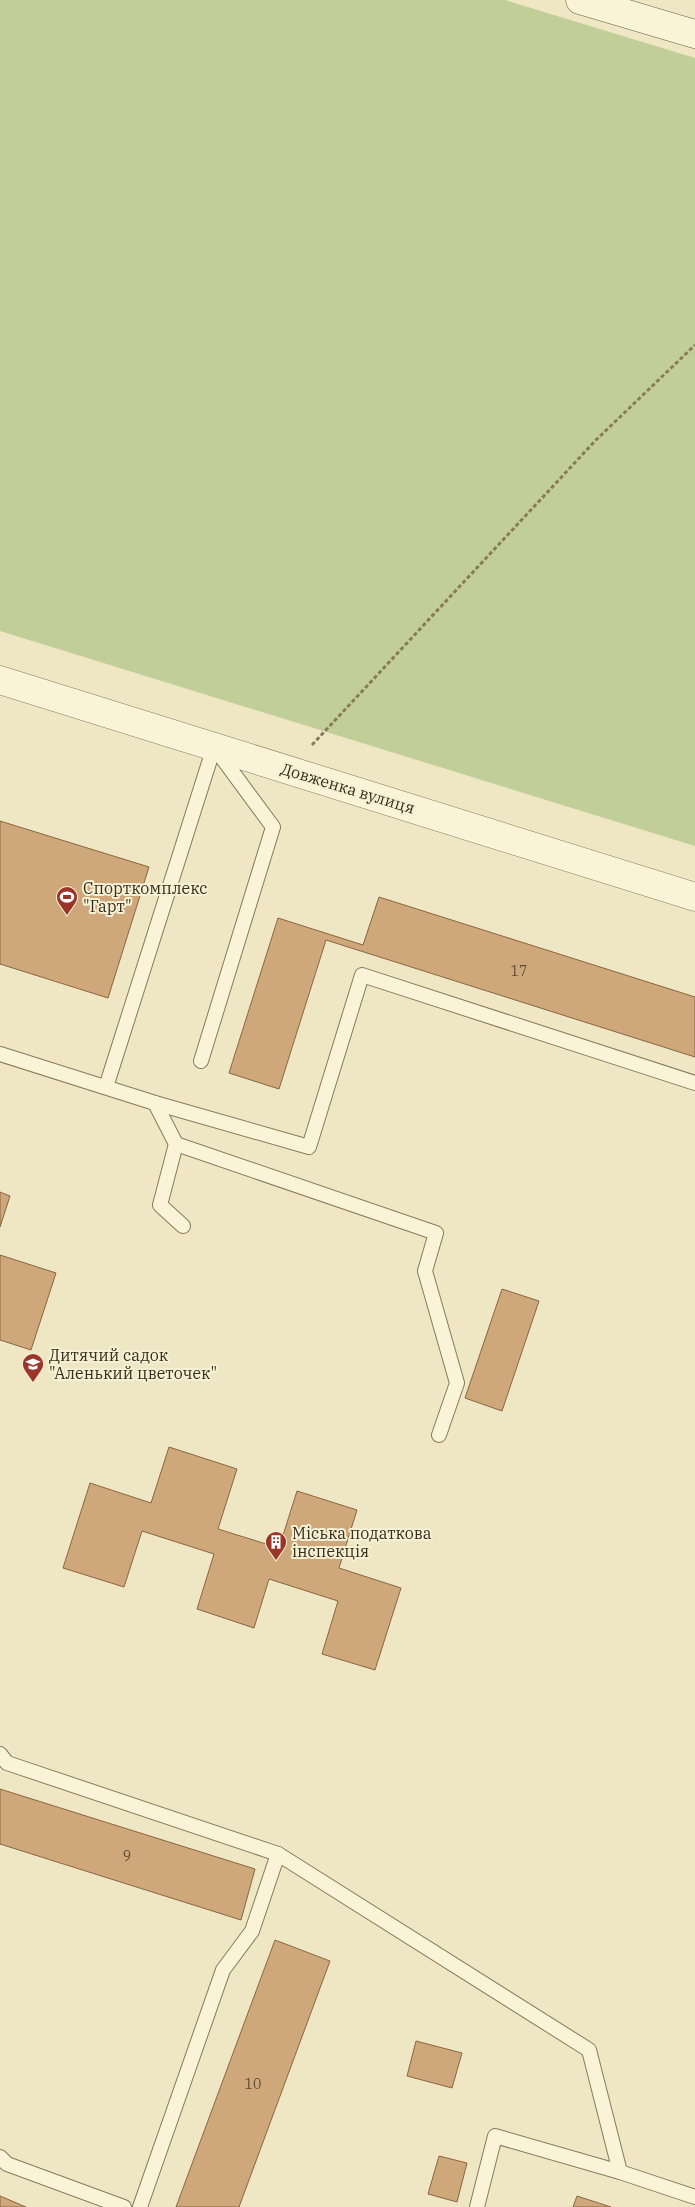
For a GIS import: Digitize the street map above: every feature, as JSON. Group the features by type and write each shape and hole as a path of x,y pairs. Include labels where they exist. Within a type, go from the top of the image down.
{"street":[{"path":"580,0 695,34"},
{"name":"Довженка вулиця","path":"0,680 290,769 695,898"}],"lane":[{"path":"201,1061 273,827 214,747"},
{"path":"106,1087 214,747"},
{"path":"0,1054 155,1103 309,1148 362,975 695,1083"},
{"path":"155,1103 176,1144 160,1205 183,1226"},
{"path":"176,1144 436,1233 425,1271 457,1382 439,1435"},
{"path":"0,1754 7,1763 278,1854 589,2050 620,2172"},
{"path":"140,2207 223,1970 252,1931 278,1854"},
{"path":"477,2207 495,2136 620,2172 695,2198"},
{"path":"0,2156 7,2164 124,2207"}],"path":[{"path":"290,769 596,440 695,345"}],"green space":[{"path":"0,0 505,0 695,58 695,846 0,631"}],"building":[{"name":"Спорткомплекс \"Гарт\"","path":"0,821 149,867 108,998 0,964"},
{"path":"379,897 695,997 695,1057 326,940 279,1089 229,1073 278,918 363,945"},
{"path":"0,1192 10,1196 0,1227"},
{"path":"0,1255 56,1273 31,1350 0,1340"},
{"path":"502,1289 539,1301 502,1411 465,1398"},
{"name":"Міська податкова інспекція","path":"169,1447 237,1469 218,1529 279,1548 297,1491 357,1510 339,1568 401,1588 375,1670 322,1654 338,1601 269,1579 254,1628 197,1609 214,1554 142,1531 124,1587 63,1568 90,1483 151,1503"},
{"path":"0,1789 255,1869 241,1920 0,1844"},
{"path":"275,1940 330,1961 239,2207 176,2207"},
{"path":"416,2041 462,2053 452,2088 407,2076"},
{"path":"439,2156 467,2163 457,2202 428,2194"},
{"path":"0,2196 26,2207 0,2207"},
{"path":"577,2196 611,2207 573,2207"}],"place":[{"name":"Спорткомплекс \"Гарт\"","path":"67,916"},
{"name":"Дитячий садок \"Аленький цветочек\"","path":"33,1383"},
{"name":"Міська податкова інспекція","path":"276,1561"}]}
